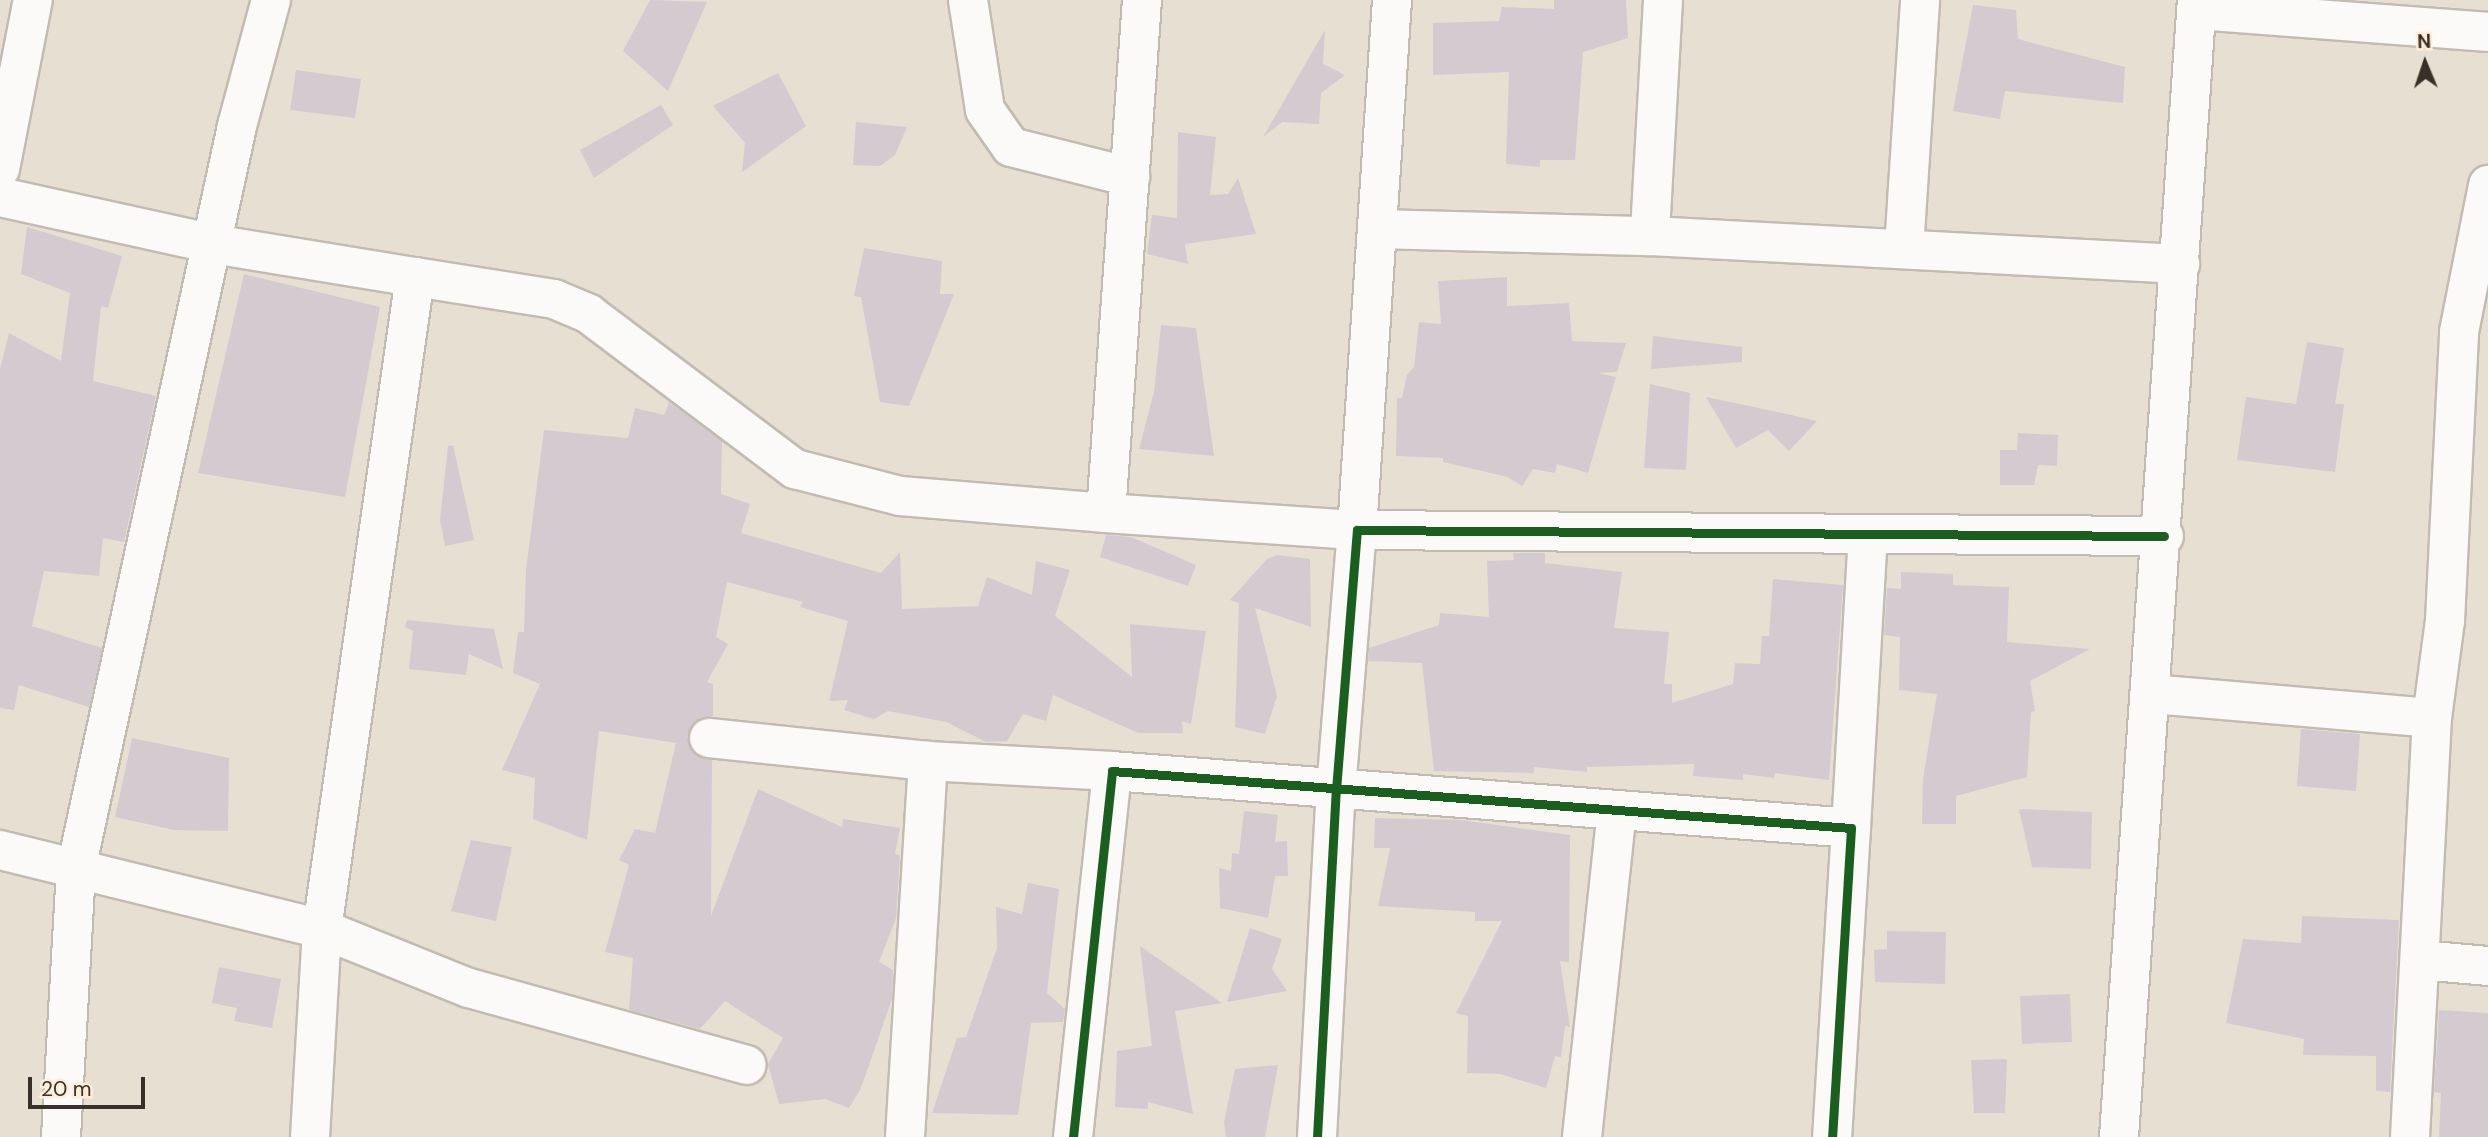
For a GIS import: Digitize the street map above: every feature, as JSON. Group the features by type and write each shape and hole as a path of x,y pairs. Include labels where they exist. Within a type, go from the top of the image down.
{"street":[{"path":"0,169 33,0"},
{"path":"61,1137 76,869 237,126 271,0"},
{"path":"968,0 985,110 1011,147 1130,177"},
{"path":"1106,513 1142,0"},
{"path":"1317,1137 1336,790 1357,530 1392,0"},
{"path":"1650,236 1663,0"},
{"path":"1904,249 1920,0"},
{"path":"2119,1137 2164,536 2197,5 2488,32"},
{"path":"2410,1137 2432,718 2445,621 2488,186"},
{"path":"0,197 213,244 554,299 589,314 795,469 900,496 1357,530 2164,536"},
{"path":"1377,229 1650,236 2180,264"},
{"path":"310,1137 322,929 415,277"},
{"path":"1832,1137 1868,534"},
{"path":"2152,694 2432,718"},
{"path":"709,738 928,761 1112,771 1851,828"},
{"path":"905,1137 928,761"},
{"path":"1073,1137 1112,771"},
{"path":"1582,1137 1618,811"},
{"path":"0,850 322,929 469,988 747,1065"},
{"path":"2421,960 2488,966"}],"building":[{"path":"650,0 707,2 668,91 623,51"},
{"path":"1554,0 1626,0 1628,38 1583,52 1575,160 1540,160 1540,167 1506,164 1509,72 1433,75 1433,23 1499,21 1502,7 1554,9"},
{"path":"1973,5 2016,10 2018,39 2125,67 2123,103 2005,91 2000,119 1953,111"},
{"path":"1325,30 1323,64 1345,75 1321,93 1319,124 1282,122 1263,137"},
{"path":"296,70 361,79 355,118 290,110"},
{"path":"778,73 806,126 742,172 745,143 713,106"},
{"path":"661,105 673,125 594,178 580,150"},
{"path":"856,122 907,127 895,155 880,166 853,165"},
{"path":"1178,132 1216,137 1210,195 1228,194 1238,178 1256,234 1185,244 1188,264 1147,254 1152,215 1177,218"},
{"path":"27,227 122,256 108,308 101,306 93,381 156,396 124,542 103,538 99,576 44,571 32,626 102,648 89,707 19,685 14,710 0,708 0,369 9,333 61,361 70,293 21,274"},
{"path":"864,248 942,261 940,294 954,294 909,406 880,402 861,297 854,296"},
{"path":"244,274 380,307 345,497 198,473"},
{"path":"1507,277 1507,306 1569,303 1572,341 1626,343 1617,372 1598,373 1616,377 1588,473 1557,464 1555,473 1533,469 1522,486 1508,477 1443,462 1443,458 1396,456 1397,398 1402,398 1407,375 1414,367 1419,322 1441,324 1438,281"},
{"path":"1161,325 1196,328 1214,456 1139,449 1154,392"},
{"path":"1653,336 1742,347 1742,362 1651,369"},
{"path":"2307,342 2344,348 2335,404 2344,404 2335,472 2237,460 2246,397 2296,404"},
{"path":"1650,384 1690,393 1686,470 1644,468"},
{"path":"1706,397 1817,421 1789,451 1768,430 1736,448"},
{"path":"669,402 722,441 721,494 750,504 741,533 881,573 900,552 902,609 978,606 987,577 1032,595 1036,561 1070,570 1055,616 1132,677 1130,624 1206,631 1191,724 1182,721 1183,733 1138,733 1053,695 1046,721 1023,714 1007,741 986,742 946,722 888,711 874,719 844,710 848,700 829,701 848,621 800,607 803,602 727,582 716,637 728,644 707,682 713,684 713,716 700,718 687,736 696,755 712,760 711,916 758,789 842,827 843,819 900,828 895,854 900,855 896,918 879,962 893,970 892,999 861,1088 849,1108 825,1099 779,1104 768,1064 783,1038 725,1001 700,1029 629,1010 633,958 605,952 629,865 619,860 635,829 655,833 676,743 599,731 587,840 533,819 535,778 502,770 540,684 513,673 518,632 524,632 526,570 544,430 628,438 635,408 664,415"},
{"path":"2018,433 2058,435 2057,466 2038,465 2034,485 2000,485 2000,450 2017,450"},
{"path":"453,445 474,540 445,546 440,520 448,446"},
{"path":"1106,535 1131,537 1196,565 1188,586 1100,557"},
{"path":"1513,553 1545,553 1545,563 1622,572 1614,628 1669,632 1664,684 1672,684 1672,703 1733,684 1735,663 1760,664 1762,636 1769,636 1773,579 1843,585 1829,780 1775,773 1774,778 1743,774 1743,780 1693,776 1694,764 1587,767 1587,772 1534,767 1534,773 1434,771 1422,663 1368,661 1369,648 1439,625 1440,613 1489,617 1487,561 1514,560"},
{"path":"1278,555 1310,559 1311,627 1255,608 1277,696 1265,734 1235,727 1239,603 1230,600 1267,559"},
{"path":"1901,572 1953,574 1953,585 2009,587 2007,642 2090,649 2030,681 2035,711 2031,712 2027,777 1956,796 1956,824 1922,824 1923,779 1937,694 1899,690 1900,637 1884,635 1887,588 1901,589"},
{"path":"407,620 494,629 503,669 469,654 466,675 409,669 413,631 405,627"},
{"path":"2301,729 2360,734 2356,791 2297,786"},
{"path":"132,738 229,758 228,831 174,830 115,817"},
{"path":"2019,809 2092,812 2091,869 2032,867"},
{"path":"1244,811 1278,815 1275,842 1287,841 1288,876 1275,876 1268,918 1220,908 1219,868 1231,871 1232,853 1239,854"},
{"path":"1375,818 1461,820 1570,835 1569,962 1560,961 1570,1027 1565,1026 1561,1057 1555,1056 1546,1088 1500,1074 1467,1073 1468,1016 1456,1013 1502,921 1475,921 1475,912 1378,906 1390,848 1374,848"},
{"path":"471,840 512,847 496,921 451,911"},
{"path":"1028,883 1059,889 1047,993 1065,1009 1063,1022 1031,1023 1018,1115 932,1113 957,1038 966,1037 997,948 996,907 1022,914"},
{"path":"2302,916 2399,920 2390,1092 2376,1091 2376,1056 2303,1055 2304,1039 2226,1023 2243,939 2301,943"},
{"path":"1250,928 1282,939 1272,969 1287,991 1227,1002"},
{"path":"1887,931 1946,932 1945,984 1875,982 1874,950 1887,949"},
{"path":"1140,946 1222,1003 1175,1011 1193,1114 1148,1102 1148,1109 1115,1107 1117,1051 1152,1046"},
{"path":"219,967 281,979 272,1028 234,1021 237,1008 212,1003"},
{"path":"2070,994 2072,1042 2022,1044 2020,996"},
{"path":"2439,1010 2488,1013 2488,1137 2439,1137 2441,1093 2434,1092"},
{"path":"2007,1059 2005,1113 1974,1113 1971,1060"},
{"path":"1278,1065 1265,1137 1226,1137 1224,1122 1235,1069"}],"cycle path":[{"path":"1317,1137 1336,790 1357,530 2164,536"},
{"path":"1073,1137 1112,771 1851,828 1832,1137"}]}
